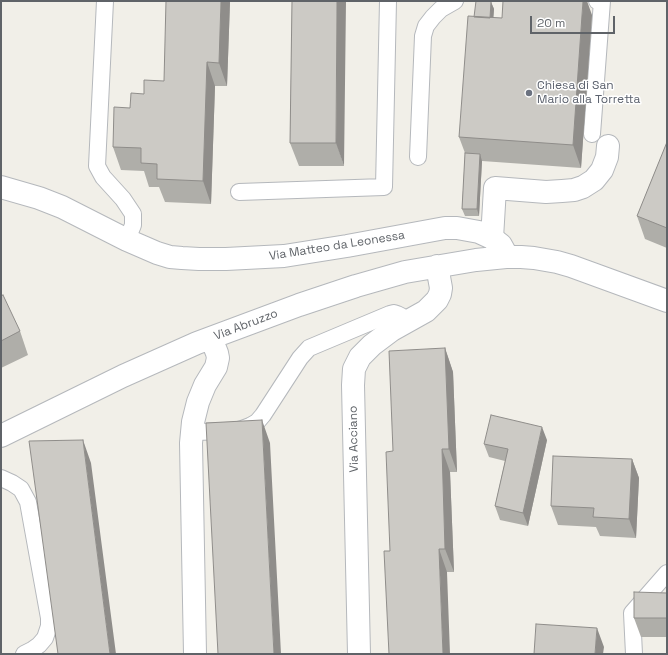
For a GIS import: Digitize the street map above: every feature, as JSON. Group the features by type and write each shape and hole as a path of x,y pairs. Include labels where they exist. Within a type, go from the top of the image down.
{"street":[{"path":"492,238 495,188 540,191 566,200 594,180 602,170 607,157 600,140"},
{"name":"Via Matteo da Leonessa","path":"1,187 39,198 62,207 127,240 157,253 176,257 199,259 284,256 445,228 467,229 479,232 492,238 501,245 506,257"},
{"path":"506,257 534,258 557,262 667,301"},
{"name":"Via Abruzzo","path":"1,436 171,354 299,305 404,272 476,260 506,257"},
{"name":"Via Acciano","path":"359,654 353,393 354,369 360,357 372,345 392,330 426,310 437,300 440,294 440,288 437,266"},
{"path":"195,654 191,451 195,412 205,386 216,367 218,358 211,338"}],"lane":[{"path":"104,1 97,166 103,177 123,199 133,214 133,226 127,240"},
{"path":"239,192 384,187 388,1"},
{"path":"418,157 423,36 426,26 433,17 441,9 455,1"},
{"path":"597,1 602,1 600,140"},
{"path":"192,432 234,431 250,426 257,422 263,415 300,358 310,348 390,314 394,313 401,316 405,323"},
{"path":"1,478 12,483 21,490 28,502 49,618 49,626 45,638 32,650 24,654"},
{"path":"634,654 632,613 667,573"}],"building":[{"path":"166,1 221,1 219,63 207,62 203,181 157,179 157,164 141,163 141,148 113,147 114,107 130,108 131,93 144,94 144,80 164,81"},
{"path":"292,1 337,1 336,143 290,143"},
{"path":"476,1 491,1 490,18 474,17"},
{"name":"Chiesa di San Mario alla Torretta","path":"503,1 583,1 573,145 459,137 468,16 502,18"},
{"path":"667,142 667,228 637,216"},
{"path":"465,153 480,154 477,209 462,209"},
{"path":"3,295 20,331 1,341 1,296"},
{"path":"445,348 449,449 442,449 445,549 439,549 443,654 389,654 384,551 390,551 386,452 393,451 389,351"},
{"path":"491,415 542,427 523,513 495,506 508,449 484,444"},
{"path":"262,420 274,654 218,654 206,423"},
{"path":"83,440 110,654 58,654 29,441"},
{"path":"553,456 632,459 629,519 593,517 594,508 551,506"},
{"path":"634,592 667,593 667,618 634,618"},
{"path":"536,624 597,628 595,654 534,654"}],"place":[{"name":"Chiesa di San Mario alla Torretta","path":"529,93"}]}
